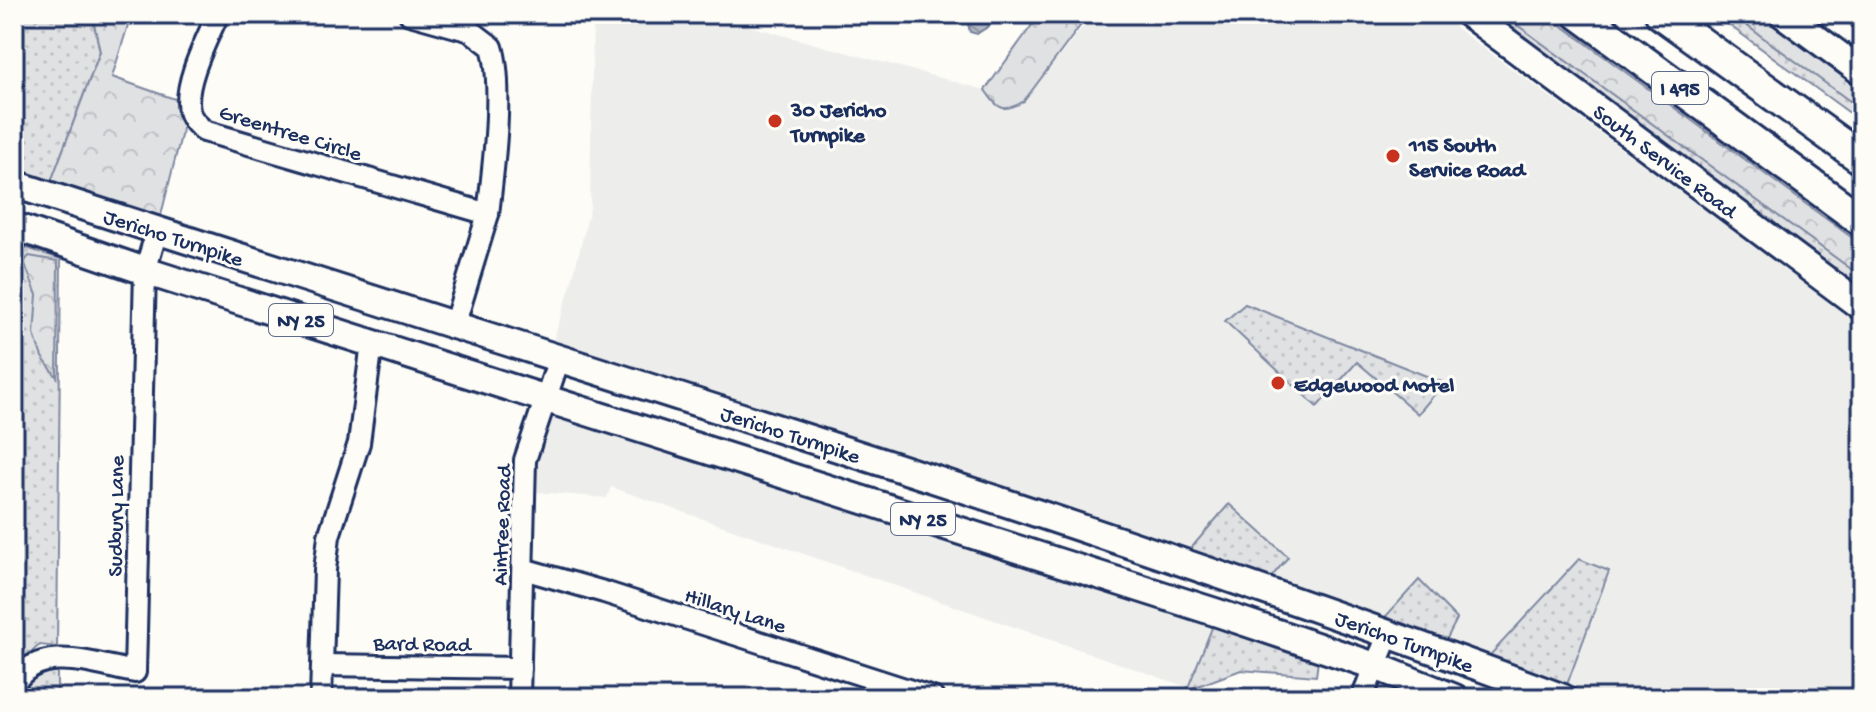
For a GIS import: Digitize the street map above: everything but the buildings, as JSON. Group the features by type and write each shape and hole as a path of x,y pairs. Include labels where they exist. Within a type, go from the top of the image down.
{"highway":[{"name":"I 495","path":"1579,14 1862,221"},
{"name":"I 495","path":"1661,14 1862,156"}],"main road":[{"name":"South Service Road","path":"1469,14 1862,307"},
{"path":"1783,14 1862,72"},
{"name":"Jericho Turnpike","path":"14,184 954,485 1389,633 1563,698"},
{"name":"Jericho Turnpike","path":"14,226 145,271 1218,613 1375,666 1455,698"}],"street":[{"name":"Greentree Circle","path":"218,14 189,88 188,110 192,120 204,131 488,214"},
{"path":"410,14 471,31 492,47 497,79 493,178 488,214 454,326"},
{"name":"Sudbury Lane","path":"14,684 32,664 50,659 135,672 145,271 157,231"},
{"path":"321,698 329,536 359,443 372,343"},
{"name":"Aintree Road","path":"519,698 525,460 559,359"},
{"name":"Hillary Lane","path":"523,569 933,698"},
{"path":"1362,698 1389,633"},
{"name":"Bard Road","path":"323,665 520,668"}],"shaded area":[{"path":"593,14 705,14 985,90 994,103 1024,101 1093,14 1437,14 1862,325 1862,698 1558,698 548,356 571,285 590,208"},
{"path":"548,399 1214,628 1187,687 611,487 607,498 524,491"}],"green space":[{"path":"14,14 92,14 100,51 46,195 14,184"},
{"path":"92,14 114,14 128,25 112,77 189,104 157,231 46,195 100,52"},
{"path":"1040,14 1089,14 1024,101 1002,108 985,90"},
{"path":"1485,14 1554,14 1862,239 1862,288"},
{"path":"1502,14 1546,14 1862,245 1862,277"},
{"path":"1714,14 1770,14 1862,82 1862,122"},
{"path":"1731,14 1759,14 1862,91 1862,110"},
{"path":"14,244 61,259 57,647 40,645 14,669"},
{"path":"29,256 58,261 57,377 42,357 34,334 37,295 24,262"},
{"path":"1245,304 1444,383 1418,414 1357,362 1317,407 1225,321"},
{"path":"1229,504 1288,557 1261,590 1179,562"},
{"path":"1579,559 1609,571 1562,698 1479,667"},
{"path":"1419,580 1457,619 1440,652 1376,627"},
{"path":"1218,613 1320,647 1316,676 1241,670 1187,690"},
{"path":"57,668 57,698 20,698 31,674"}],"water":[{"path":"981,14 996,14 989,26 977,34 970,32 968,24"}],"place":[{"name":"30 Jericho Turnpike","path":"775,121"},
{"name":"115 South Service Road","path":"1393,156"},
{"name":"Edgewood Motel","path":"1278,383"}]}
